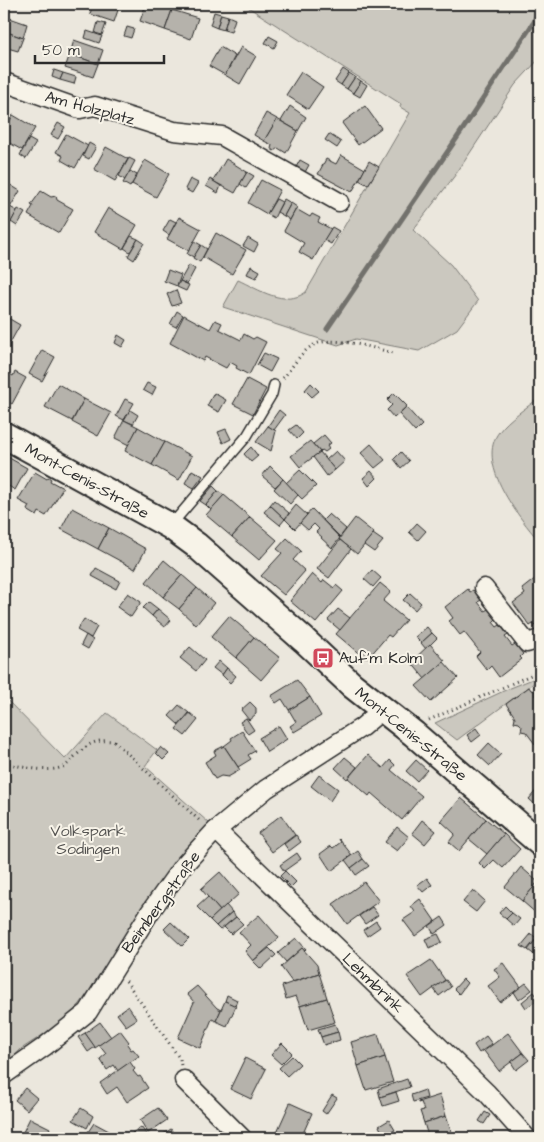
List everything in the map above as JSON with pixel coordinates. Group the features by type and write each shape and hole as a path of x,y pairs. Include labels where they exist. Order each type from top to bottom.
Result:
{"main road":[{"name":"Mont-Cenis-Straße","path":"4,435 170,526 196,545 304,640 352,686 414,734 540,843"}],"street":[{"name":"Am Holzplatz","path":"4,82 80,109 95,106 174,131 222,136 340,202"},
{"path":"484,588 527,643 540,639"},
{"name":"Beimbergstraße","path":"4,1075 44,1048 88,1012 150,912 182,867 216,830 266,789 362,728 382,710"},
{"name":"Lehmbrink","path":"216,830 487,1093 528,1138"},
{"path":"184,1080 242,1138"}],"lane":[{"path":"170,526 247,436 274,386"}],"path":[{"path":"274,386 311,346 318,343 337,342 363,345 393,353"},
{"path":"414,734 430,719 540,671"},
{"path":"4,762 41,770 64,766 90,743 100,740 114,741 198,819"},
{"path":"116,966 180,1059"}],"green space":[{"path":"243,4 540,4 540,58 515,85 456,174 413,230 451,265 478,301 457,329 419,351 356,339 338,345 223,307 238,280 281,298 298,296 306,292 410,113 400,107 401,104"},
{"path":"540,397 540,531 534,535 509,501 495,472 492,458 493,444 499,432 513,418"},
{"path":"540,676 540,680 457,740 435,723 508,689"},
{"name":"Volkspark Sodingen","path":"4,697 65,759 107,713 157,750 145,766 209,823 183,853 80,1004 63,1022 21,1049 4,1068"},
{"path":"4,1068 12,1077 4,1085"}],"building":[{"path":"93,4 120,4 114,22 90,14"},
{"path":"146,4 156,4 172,10 165,30 140,21"},
{"path":"172,10 198,18 191,39 165,30"},
{"path":"214,12 221,14 217,28 210,25"},
{"path":"221,14 228,16 224,30 217,28"},
{"path":"4,16 27,24 23,38 4,31"},
{"path":"228,16 235,19 231,32 224,30"},
{"path":"98,22 106,24 102,35 95,33"},
{"path":"127,27 134,29 131,38 124,36"},
{"path":"4,31 23,38 18,51 4,47"},
{"path":"87,31 102,36 99,43 85,38"},
{"path":"269,36 278,41 274,48 265,43"},
{"path":"74,40 103,50 98,64 70,54"},
{"path":"220,47 235,56 225,75 209,66"},
{"path":"241,47 256,56 240,84 225,75"},
{"path":"70,54 98,64 93,77 65,68"},
{"path":"343,69 349,73 341,85 335,81"},
{"path":"54,70 63,73 60,80 52,77"},
{"path":"301,72 323,87 308,109 286,95"},
{"path":"63,73 76,77 74,84 60,80"},
{"path":"349,73 355,77 347,89 341,85"},
{"path":"355,77 361,81 353,93 347,89"},
{"path":"361,81 367,85 360,97 353,93"},
{"path":"290,106 306,117 298,131 281,121"},
{"path":"365,106 381,128 358,145 342,123"},
{"path":"266,113 277,119 264,141 254,135"},
{"path":"13,115 35,128 22,150 4,140 4,132"},
{"path":"277,119 298,131 286,153 278,148 274,151 271,149 272,145 264,141"},
{"path":"58,123 65,127 58,139 51,135"},
{"path":"66,134 88,146 75,168 61,160 63,156 56,152"},
{"path":"329,134 341,142 337,148 325,140"},
{"path":"29,139 36,143 26,159 20,155"},
{"path":"89,143 96,147 89,159 83,156"},
{"path":"106,147 128,159 115,181 94,169"},
{"path":"341,155 365,169 352,192 318,174 326,159 336,164"},
{"path":"129,158 135,161 125,180 119,176"},
{"path":"226,159 247,172 235,193 213,181"},
{"path":"145,160 169,174 156,197 132,184"},
{"path":"300,160 309,165 304,174 295,169"},
{"path":"369,161 379,167 368,185 359,180"},
{"path":"130,171 137,175 130,187 123,183"},
{"path":"247,172 254,176 246,188 240,184"},
{"path":"190,179 198,183 192,193 185,189"},
{"path":"210,179 221,186 218,193 206,186"},
{"path":"261,180 280,190 267,214 248,203"},
{"path":"4,181 20,191 6,214 4,213"},
{"path":"41,191 51,197 56,196 57,200 73,209 59,233 28,215 33,206 31,205"},
{"path":"276,199 282,202 274,218 267,214"},
{"path":"284,199 291,203 284,216 277,212"},
{"path":"291,203 297,207 290,220 284,216"},
{"path":"10,207 17,211 10,224 4,221 4,219"},
{"path":"108,208 137,225 123,249 94,232"},
{"path":"18,209 25,213 17,226 11,222"},
{"path":"296,209 310,217 312,214 320,218 318,222 331,229 313,260 299,252 304,243 284,231"},
{"path":"179,217 201,229 189,251 167,239"},
{"path":"170,219 176,222 169,235 163,231"},
{"path":"332,227 339,231 331,244 324,240"},
{"path":"216,233 246,250 232,274 203,257"},
{"path":"131,236 138,239 130,252 124,248"},
{"path":"248,238 258,244 254,252 243,246"},
{"path":"138,239 144,243 134,260 128,256"},
{"path":"194,241 201,245 194,257 187,254"},
{"path":"201,245 207,249 200,262 193,258"},
{"path":"189,265 195,269 187,284 180,281"},
{"path":"251,266 260,271 256,278 247,274"},
{"path":"168,270 181,275 177,286 164,281"},
{"path":"180,281 189,285 186,291 177,287"},
{"path":"176,290 181,303 172,306 167,294"},
{"path":"177,311 183,315 176,327 170,324"},
{"path":"184,315 210,329 215,320 222,323 219,329 241,340 244,334 253,339 256,337 266,342 249,375 236,368 237,366 230,362 226,368 205,357 203,361 170,343"},
{"path":"8,318 20,325 10,343 4,339 4,325"},
{"path":"118,335 126,340 122,347 115,343"},
{"path":"42,350 55,357 42,381 29,374"},
{"path":"264,353 277,359 270,372 257,365"},
{"path":"5,371 13,376 15,372 26,378 12,404 4,399"},
{"path":"247,379 266,389 253,414 233,404"},
{"path":"147,383 156,387 152,395 143,390"},
{"path":"311,383 319,391 312,397 305,390"},
{"path":"58,384 84,399 72,421 45,407"},
{"path":"214,393 226,400 219,412 207,406"},
{"path":"394,393 407,406 394,418 387,410 392,405 387,400"},
{"path":"84,399 111,413 98,436 72,422"},
{"path":"125,399 134,403 124,420 116,416"},
{"path":"406,407 422,425 415,432 399,414"},
{"path":"130,410 138,415 133,424 124,420"},
{"path":"279,410 285,415 274,430 268,426"},
{"path":"124,420 138,427 129,445 115,438"},
{"path":"296,425 303,433 297,439 289,430"},
{"path":"268,426 276,431 271,451 256,442"},
{"path":"138,427 165,442 152,465 125,451"},
{"path":"226,429 231,439 223,443 218,432"},
{"path":"324,435 331,443 327,446 329,449 325,452 322,450 320,452 313,444"},
{"path":"310,441 320,452 300,467 291,456"},
{"path":"165,442 192,456 179,480 152,465"},
{"path":"371,444 385,460 375,468 361,453"},
{"path":"251,447 258,456 251,462 244,454"},
{"path":"336,451 345,461 335,470 326,460"},
{"path":"320,452 335,470 327,476 313,457"},
{"path":"401,452 409,461 401,468 394,459"},
{"path":"4,455 27,468 15,490 5,484 4,487"},
{"path":"270,466 283,479 275,487 262,476"},
{"path":"192,470 203,476 194,488 185,483"},
{"path":"300,470 316,486 302,499 286,483"},
{"path":"371,471 377,478 369,486 363,478"},
{"path":"35,472 47,479 48,477 51,479 50,481 63,488 46,516 39,512 37,516 27,510 29,506 18,500"},
{"path":"283,479 298,495 290,504 274,489"},
{"path":"213,486 218,491 206,505 200,501"},
{"path":"218,491 224,495 211,510 206,505"},
{"path":"224,495 250,517 232,537 206,515"},
{"path":"274,500 289,513 285,519 270,505"},
{"path":"270,505 285,519 280,525 264,512"},
{"path":"296,505 307,515 295,529 285,519"},
{"path":"72,508 109,528 98,549 61,529"},
{"path":"312,509 340,538 332,548 316,532 319,529 314,524 308,530 300,523"},
{"path":"329,514 346,529 340,537 323,520"},
{"path":"250,517 277,540 259,560 232,537"},
{"path":"355,518 374,533 357,554 339,539"},
{"path":"417,523 426,531 418,540 409,532"},
{"path":"109,528 146,549 135,569 98,549"},
{"path":"373,534 383,541 374,552 364,545"},
{"path":"287,538 301,551 293,560 305,571 284,595 261,576 282,553 277,549"},
{"path":"340,540 351,549 329,578 317,569"},
{"path":"164,560 182,575 163,597 146,582"},
{"path":"96,568 120,581 116,589 92,576"},
{"path":"372,570 381,578 373,587 364,579"},
{"path":"312,574 322,583 324,580 334,588 336,585 343,591 316,623 290,601"},
{"path":"182,575 197,588 179,609 163,597"},
{"path":"536,578 540,582 540,623 536,627 533,624 530,626 513,603 525,594 522,589"},
{"path":"380,583 391,592 383,601 406,620 391,637 388,635 369,657 363,657 336,634"},
{"path":"197,588 214,603 196,625 179,609"},
{"path":"468,589 470,592 473,590 481,600 478,602 485,611 488,609 496,619 493,622 497,627 500,625 508,635 505,637 512,646 515,644 523,654 520,657 522,659 499,677 491,666 487,670 476,656 480,652 464,632 460,635 449,621 453,618 445,607"},
{"path":"128,593 141,602 131,617 117,607"},
{"path":"410,593 421,603 415,610 403,600"},
{"path":"149,602 158,609 152,616 143,608"},
{"path":"158,609 171,620 165,627 152,616"},
{"path":"338,609 350,618 340,630 328,620"},
{"path":"229,616 254,637 236,658 211,637"},
{"path":"84,619 97,627 91,638 77,630"},
{"path":"427,627 432,633 421,643 415,637"},
{"path":"432,633 437,638 426,649 421,643"},
{"path":"86,635 93,640 88,649 81,645"},
{"path":"254,637 280,658 261,680 236,658"},
{"path":"430,644 445,661 425,679 411,662"},
{"path":"190,647 205,660 196,671 180,658"},
{"path":"219,661 227,668 222,675 213,668"},
{"path":"444,662 458,678 431,702 416,686"},
{"path":"227,668 236,676 230,683 222,675"},
{"path":"297,680 310,697 289,710 282,699 276,703 271,696"},
{"path":"529,687 535,691 535,696 539,696 540,703 540,740 535,744 526,732 521,731 522,726 514,722 515,717 506,704"},
{"path":"310,697 321,716 294,732 290,726 296,722 289,710"},
{"path":"250,702 256,708 256,714 249,720 241,710"},
{"path":"179,705 189,713 179,725 169,716"},
{"path":"190,713 198,720 185,736 176,729"},
{"path":"246,718 254,730 248,734 240,722"},
{"path":"279,726 287,739 267,752 259,738"},
{"path":"476,728 481,735 472,742 467,735"},
{"path":"242,731 255,751 248,755 251,759 238,767 224,746 232,740 231,738"},
{"path":"489,743 501,754 490,766 478,755"},
{"path":"224,746 240,770 228,777 221,776 215,779 205,762 216,755 214,751"},
{"path":"161,747 169,754 163,760 156,753"},
{"path":"368,755 383,768 390,760 395,765 391,770 422,796 402,820 371,793 369,796 348,778"},
{"path":"345,757 357,767 347,779 335,768"},
{"path":"416,760 427,770 417,781 406,771"},
{"path":"319,775 338,789 330,801 311,786"},
{"path":"540,787 540,809 529,799"},
{"path":"461,798 486,819 459,851 449,842 455,834 441,821"},
{"path":"281,815 295,835 272,852 258,833"},
{"path":"486,819 504,834 487,854 469,839"},
{"path":"422,820 436,831 425,844 412,833"},
{"path":"397,827 409,837 397,851 385,842"},
{"path":"504,834 520,849 503,868 494,860 485,869 479,863"},
{"path":"296,835 301,842 289,851 284,844"},
{"path":"339,839 352,855 331,871 320,854 341,842"},
{"path":"358,851 363,859 351,868 345,860"},
{"path":"297,853 301,859 284,871 280,865"},
{"path":"363,859 369,866 356,875 351,868"},
{"path":"521,867 538,882 522,901 505,887"},
{"path":"285,871 296,882 291,887 280,876"},
{"path":"220,872 239,894 220,911 201,889"},
{"path":"427,878 432,885 423,892 417,885"},
{"path":"364,882 379,901 347,924 333,904"},
{"path":"538,882 540,884 540,913 538,915 522,901"},
{"path":"473,890 485,901 476,912 463,902"},
{"path":"208,897 220,911 210,920 197,907"},
{"path":"420,899 435,921 415,936 403,920 415,912 411,906"},
{"path":"226,905 232,912 216,926 210,920"},
{"path":"505,906 512,913 506,919 499,913"},
{"path":"372,907 378,915 365,924 359,916"},
{"path":"232,912 236,917 220,930 216,926"},
{"path":"512,913 520,919 514,926 506,919"},
{"path":"259,915 279,938 253,961 245,951 251,945 239,932"},
{"path":"236,917 243,924 231,934 224,927"},
{"path":"442,917 447,925 434,934 429,926"},
{"path":"376,921 380,927 367,936 363,930"},
{"path":"171,922 189,939 182,946 164,929"},
{"path":"438,934 442,942 429,948 425,939"},
{"path":"531,934 537,938 527,950 521,946"},
{"path":"296,938 306,949 304,951 302,948 286,962 278,953"},
{"path":"537,938 540,940 540,959 528,950"},
{"path":"269,948 276,955 261,969 253,961"},
{"path":"302,948 317,965 319,973 292,982 281,967"},
{"path":"431,960 445,980 422,997 407,976"},
{"path":"503,963 521,987 500,1002 488,986 500,977 494,969"},
{"path":"319,973 327,998 300,1006 296,996 286,999 282,986"},
{"path":"463,979 467,983 459,994 454,989"},
{"path":"446,980 451,987 439,996 433,988"},
{"path":"526,983 532,990 519,1000 514,992"},
{"path":"197,986 221,1010 216,1021 212,1019 200,1048 178,1038 194,1002 187,994"},
{"path":"534,992 539,999 526,1008 522,1002"},
{"path":"227,995 237,1000 235,1006 225,1001"},
{"path":"327,998 335,1022 308,1030 300,1006"},
{"path":"225,1001 236,1006 227,1026 216,1021"},
{"path":"128,1006 137,1019 126,1026 117,1014"},
{"path":"100,1022 111,1037 95,1048 85,1033"},
{"path":"335,1024 338,1032 321,1037 318,1029"},
{"path":"120,1030 129,1042 127,1044 131,1050 133,1049 139,1056 118,1071 114,1065 107,1070 100,1059 106,1054 99,1045"},
{"path":"338,1032 340,1040 324,1045 321,1037"},
{"path":"85,1033 95,1047 88,1052 78,1037"},
{"path":"508,1033 523,1053 499,1071 484,1051"},
{"path":"378,1034 385,1057 358,1066 351,1042"},
{"path":"486,1036 492,1044 479,1053 474,1045"},
{"path":"282,1043 292,1053 281,1064 271,1055"},
{"path":"523,1053 529,1060 516,1070 511,1062"},
{"path":"292,1056 300,1064 287,1076 279,1068"},
{"path":"385,1057 393,1082 366,1090 358,1066"},
{"path":"245,1058 266,1069 251,1099 230,1089"},
{"path":"130,1062 135,1069 133,1071 138,1077 140,1076 148,1088 127,1102 117,1087 107,1094 100,1083"},
{"path":"407,1079 410,1087 380,1097 378,1089"},
{"path":"25,1088 37,1098 27,1110 15,1100"},
{"path":"425,1090 427,1098 413,1102 411,1095"},
{"path":"396,1092 399,1101 383,1106 380,1097"},
{"path":"332,1095 337,1098 326,1114 322,1111"},
{"path":"440,1095 446,1116 424,1123 420,1111 424,1110 421,1102 418,1102"},
{"path":"290,1103 312,1113 301,1138 284,1138 276,1134"},
{"path":"81,1108 93,1116 87,1128 73,1120"},
{"path":"158,1108 167,1120 148,1133 140,1120"},
{"path":"485,1112 490,1115 484,1124 479,1121"},
{"path":"446,1116 453,1137 433,1138 432,1135 428,1136 424,1123"},
{"path":"30,1118 50,1128 45,1138 20,1138"},
{"path":"389,1120 395,1130 384,1136 379,1126"},
{"path":"94,1123 122,1138 84,1138"},
{"path":"141,1127 147,1135 142,1138 135,1138 132,1133"},
{"path":"171,1129 175,1136 172,1138 157,1138"}],"waterway":[{"path":"327,329 534,22 540,6"}],"place":[{"name":"Auf'm Kolm","path":"323,658"}]}
